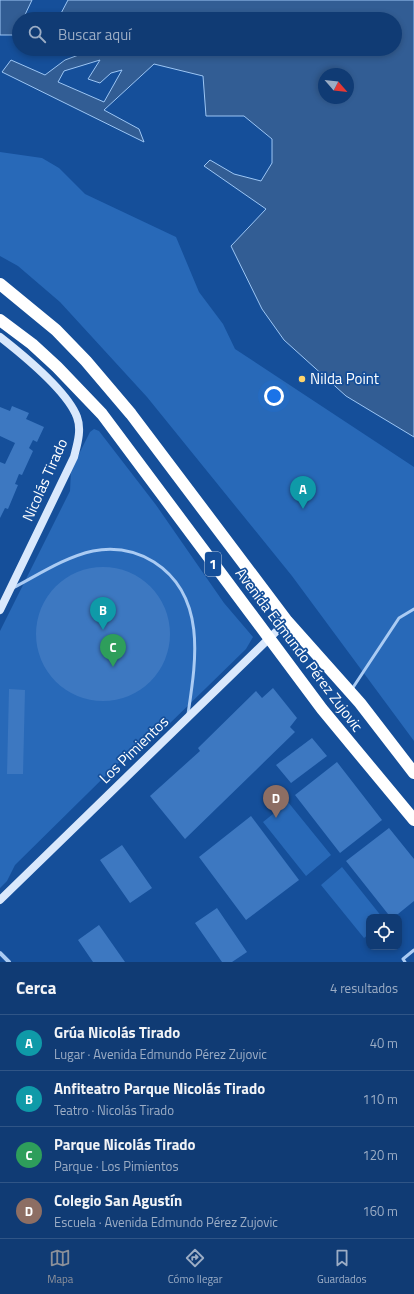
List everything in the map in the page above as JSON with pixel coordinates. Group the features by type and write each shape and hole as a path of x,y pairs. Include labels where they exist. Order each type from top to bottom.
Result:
{"highway":[{"name":"Avenida Edmundo Pérez Zujovic","path":"0,284 56,330 86,361 131,414 287,621 350,692 414,773"},
{"name":"Avenida Edmundo Pérez Zujovic","path":"0,320 32,344 57,367 102,414 322,709 414,820"}],"main road":[{"name":"Nicolás Tirado","path":"0,337 53,384 64,397 78,418 80,436 74,457 0,610"},
{"name":"Los Pimientos","path":"0,900 287,621"}],"street":[{"path":"0,953 9,962"}],"lane":[{"path":"10,589 68,560 93,551 120,549 144,556 162,568 178,584 189,602 196,656 187,718"},
{"path":"350,692 399,618 414,610"},
{"path":"405,962 403,959 414,950"}],"shaded area":[{"path":"0,0 32,0 26,12 12,12 12,35 0,35"},
{"path":"68,0 414,0 414,437 346,396 284,340 262,309 231,246 266,209 204,166 210,160 234,174 261,181 272,163 272,139 244,116 206,116 203,76 154,64 104,110 139,129 144,142 2,72 11,60 45,75 65,60 76,56 402,56 402,12 62,12","holes":["100,60 88,79 100,83 111,73 122,70 104,102 58,82 64,71"]},
{"path":"0,152 42,158 59,168 85,194 176,237 199,292 223,324 235,349 414,467 414,741 292,576 147,397 60,302 18,266 0,256"},
{"path":"94,429 99,431 156,505 224,603 253,637 246,649 165,728 157,725 15,865 7,881 0,888 0,631 70,491 71,470 90,432"},
{"path":"288,802 331,855 306,876 263,822"},
{"path":"342,867 380,914 366,914 366,936 364,938 321,885"}],"building":[{"path":"12,406 29,413 26,419 44,427 37,442 33,440 29,448 33,451 22,475 19,474 15,484 18,485 8,509 5,508 0,518 0,462 5,464 15,443 0,436 0,407 10,411"},
{"path":"103,567 129,572 145,582 155,592 165,608 170,634 165,660 155,676 145,686 129,696 103,701 77,696 61,686 51,676 41,660 36,634 41,608 51,592 61,582 77,572"},
{"path":"273,688 297,718 290,727 295,732 185,839 150,796 200,751 198,748 256,691 262,698"},
{"path":"9,689 25,690 23,774 7,774"},
{"path":"312,738 327,756 291,783 276,765"},
{"path":"337,762 382,820 340,853 295,795"},
{"path":"251,816 299,880 246,920 199,857"},
{"path":"389,828 414,859 414,901 398,914 388,914 346,861"},
{"path":"122,845 152,888 130,903 100,860"},
{"path":"217,908 247,952 232,962 222,962 195,923"},
{"path":"99,925 125,962 93,962 78,940"}],"place":[{"name":"Nilda Point","path":"302,379"},
{"name":"Grúa Nicolás Tirado","path":"303,509"},
{"name":"Anfiteatro Parque Nicolás Tirado","path":"103,630"},
{"name":"Parque Nicolás Tirado","path":"113,667"},
{"name":"Colegio San Agustín","path":"276,818"}]}
